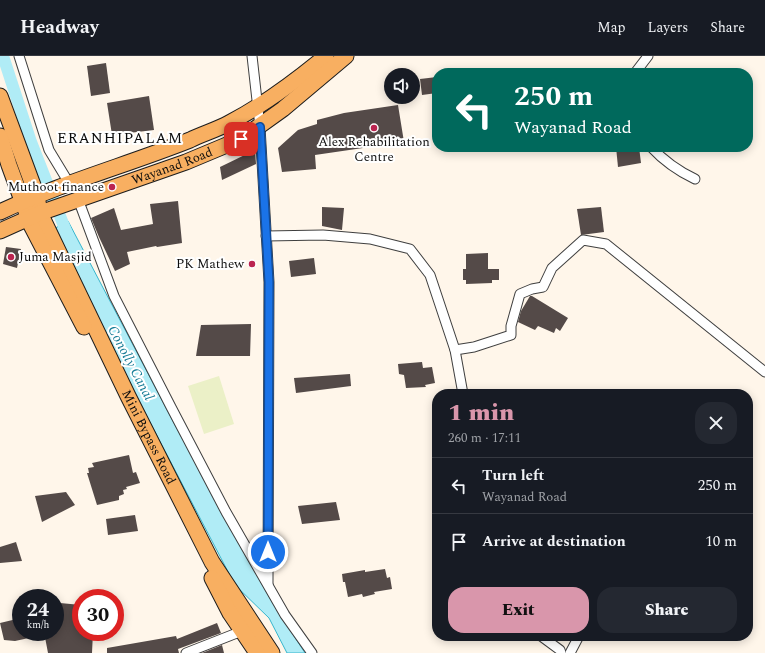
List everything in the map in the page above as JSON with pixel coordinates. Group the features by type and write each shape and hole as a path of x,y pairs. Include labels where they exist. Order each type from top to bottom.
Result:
{"main road":[{"name":"Wayanad Road","path":"0,212 69,183 161,151 228,124 257,107 326,56"},
{"name":"Wayanad Road","path":"0,231 78,199 186,162 241,139 260,127 283,109 346,56"},
{"path":"0,96 37,196 34,216"},
{"path":"0,136 22,202 34,216"},
{"name":"Mini Bypass Road","path":"34,216 230,613 257,653"},
{"name":"Mini Bypass Road","path":"34,216 128,396 212,562 272,653"}],"street":[{"path":"19,56 49,150 69,183"},
{"path":"252,56 260,127 269,282 268,584"},
{"path":"639,68 648,56"},
{"path":"657,152 679,171 695,179"},
{"path":"78,199 114,296 226,512 285,615 312,653"},
{"path":"266,236 323,235 370,239 410,249 430,275 455,350 462,389"},
{"path":"455,350 474,347 511,335 511,326 520,294 532,289 543,287 552,268 582,240 606,244 765,372"},
{"path":"186,653 242,631"},
{"path":"548,641 560,650 561,653"},
{"path":"570,653 576,641"}],"green space":[{"path":"219,376 234,424 204,434 188,386"}],"water":[{"path":"68,221 175,425 272,602 305,653 287,653 269,618 235,585 50,231"}],"building":[{"path":"106,63 110,93 91,96 87,66"},
{"path":"432,78 432,94 422,95 420,79"},
{"path":"149,96 154,130 112,135 107,103"},
{"path":"398,105 404,142 315,155 316,169 282,172 278,148 298,130 317,124 317,120 344,113"},
{"path":"255,150 256,164 222,180 220,167"},
{"path":"616,152 640,152 641,163 618,167"},
{"path":"178,201 182,243 156,246 127,252 130,264 115,271 91,218 114,208 121,230 153,224 150,204"},
{"path":"322,207 344,208 342,230 322,226"},
{"path":"601,207 604,232 581,235 577,209"},
{"path":"6,247 21,249 17,268 3,264"},
{"path":"488,253 488,269 499,269 499,280 492,280 492,283 466,284 466,280 463,280 463,269 466,269 466,254"},
{"path":"314,258 316,274 291,277 289,261"},
{"path":"530,296 568,318 560,331 556,328 554,333 538,326 535,330 518,322 521,311"},
{"path":"251,324 250,356 196,356 201,325"},
{"path":"422,362 423,368 432,367 435,383 425,385 426,387 406,388 404,375 399,374 398,364"},
{"path":"350,374 351,386 296,393 294,378"},
{"path":"129,455 133,473 136,472 140,483 126,487 127,489 123,490 124,494 119,496 119,500 97,505 87,473 89,473 88,468 94,467 92,463"},
{"path":"66,492 75,505 42,522 35,496"},
{"path":"336,502 340,520 302,524 298,506"},
{"path":"135,515 138,531 108,535 106,519"},
{"path":"16,542 22,561 0,563 0,547"},
{"path":"385,569 387,578 390,577 392,589 374,592 375,594 363,597 362,594 348,597 342,574 365,570 365,572"},
{"path":"64,603 72,604 72,641 93,641 92,653 48,653 46,641 64,641"},
{"path":"12,620 12,641 4,640 0,623"},
{"path":"217,623 221,633 178,649 179,653 107,653 107,648 176,636 177,639"},
{"path":"222,645 224,653 202,653"}],"waterway":[{"name":"Conolly Canal","path":"3,56 31,142 69,239"}],"place":[{"name":"Alex Rehabilitation Centre","path":"374,128"},
{"name":"Muthoot finance","path":"112,187"},
{"name":"Juma Masjid","path":"11,257"},
{"name":"PK Mathew","path":"252,264"}],"district":[{"name":"ERANHIPALAM","path":"120,138"}],"route":[{"path":"241,139 260,127 269,282 268,552"}]}
